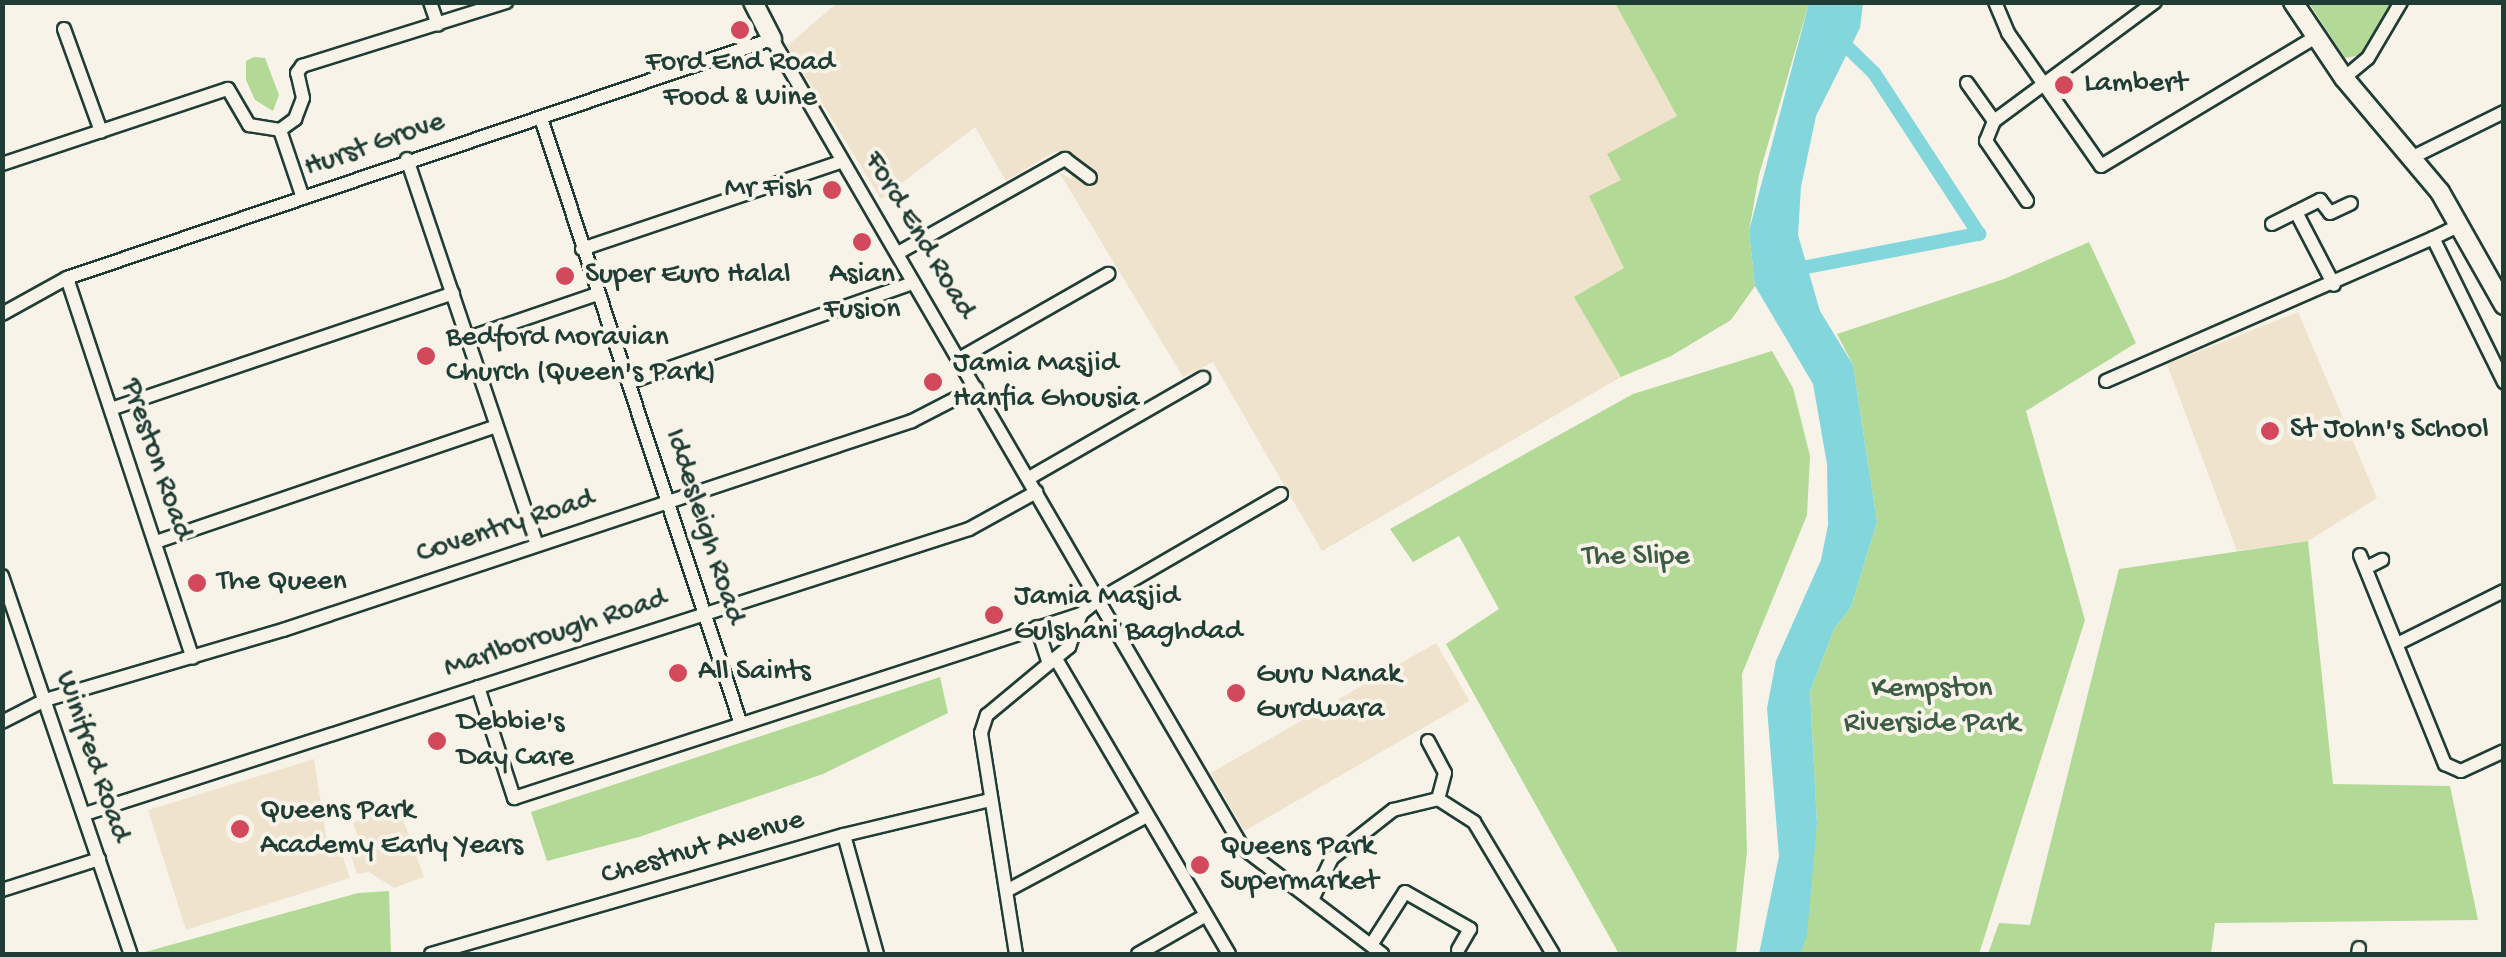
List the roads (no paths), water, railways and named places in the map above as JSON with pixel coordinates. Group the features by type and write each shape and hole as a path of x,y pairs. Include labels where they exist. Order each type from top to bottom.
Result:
{"main road":[{"name":"Ford End Road","path":"753,2 772,39"},
{"path":"2293,2 2344,78 2413,158 2496,270 2504,305"}],"street":[{"path":"430,2 438,25"},
{"path":"2,164 228,89 250,125 280,130 295,119 303,98 297,74 302,66 506,2"},
{"path":"1995,2 2045,86 2101,166 2314,38"},
{"path":"2026,201 1986,141 1994,120 2155,2"},
{"path":"2344,78 2368,58 2401,2"},
{"path":"64,29 101,132"},
{"name":"Hurst Grove","path":"2,314 67,278 772,39"},
{"name":"Ford End Road","path":"772,39 1244,848 1373,942 1382,954"},
{"path":"1968,83 1994,120"},
{"path":"2413,158 2504,112"},
{"name":"Iddesleigh Road","path":"540,118 741,724"},
{"path":"280,130 304,198"},
{"path":"898,253 1065,158 1090,178"},
{"path":"407,160 536,542"},
{"path":"582,249 841,162"},
{"path":"2272,224 2320,200 2330,213 2351,203"},
{"path":"2296,212 2334,285"},
{"path":"2106,381 2334,285 2460,224"},
{"path":"2434,238 2504,382"},
{"path":"960,359 1108,274"},
{"name":"Preston Road","path":"67,278 194,658"},
{"path":"630,382 913,282"},
{"path":"111,409 453,293"},
{"path":"468,338 597,294"},
{"path":"1028,478 1203,378"},
{"name":"Coventry Road","path":"2,722 45,700 194,658 912,421 976,388"},
{"path":"156,542 496,426"},
{"name":"Marlborough Road","path":"86,814 969,529 1036,492"},
{"path":"478,687 514,798 1080,614 1281,494"},
{"path":"2382,560 2364,561 2445,764 2462,771 2503,753"},
{"name":"Winifred Road","path":"2,576 131,954"},
{"path":"2397,644 2504,590"},
{"path":"1016,954 1010,890 990,800 983,721 1069,647 1080,614"},
{"path":"1037,628 1143,818 1229,954"},
{"path":"1428,741 1445,774 1438,800"},
{"name":"Chestnut Avenue","path":"431,954 464,950 844,835 990,800"},
{"path":"1313,898 1332,858 1393,810 1438,800 1474,822 1553,954"},
{"path":"1010,890 1143,818"},
{"path":"844,835 877,954"},
{"path":"2,890 99,858"},
{"path":"1373,942 1406,892 1470,928 1458,950"},
{"path":"1138,954 1206,915"}],"water":[{"path":"1809,3 1863,3 1860,28 1816,116 1801,187 1798,235 1820,311 1853,365 1877,522 1851,607 1834,629 1810,692 1817,823 1807,935 1800,954 1759,954 1779,856 1767,708 1776,661 1821,560 1828,525 1827,464 1813,384 1755,286 1749,231"}],"waterway":[{"path":"1786,271 1979,234 1874,73 1839,39"}],"place":[{"name":"Ford End Road Food & Wine","path":"740,30"},
{"name":"Lambert","path":"2064,85"},
{"name":"Mr Fish","path":"832,190"},
{"name":"Asian Fusion","path":"862,242"},
{"name":"Super Euro Halal","path":"565,276"},
{"name":"Bedford Moravian Church (Queen's Park)","path":"426,356"},
{"name":"Jamia Masjid Hanfia Ghousia","path":"933,382"},
{"name":"St John's School","path":"2270,431"},
{"name":"The Queen","path":"197,583"},
{"name":"Jamia Masjid Gulshani Baghdad","path":"994,615"},
{"name":"All Saints","path":"678,673"},
{"name":"Guru Nanak Gurdwara","path":"1236,693"},
{"name":"Debbie's Day Care","path":"437,741"},
{"name":"Queens Park Academy Early Years","path":"240,829"},
{"name":"Queens Park Supermarket","path":"1200,865"}],"park label":[{"name":"The Slipe","path":"1636,558"},
{"name":"Kempston Riverside Park","path":"1932,707"}]}
